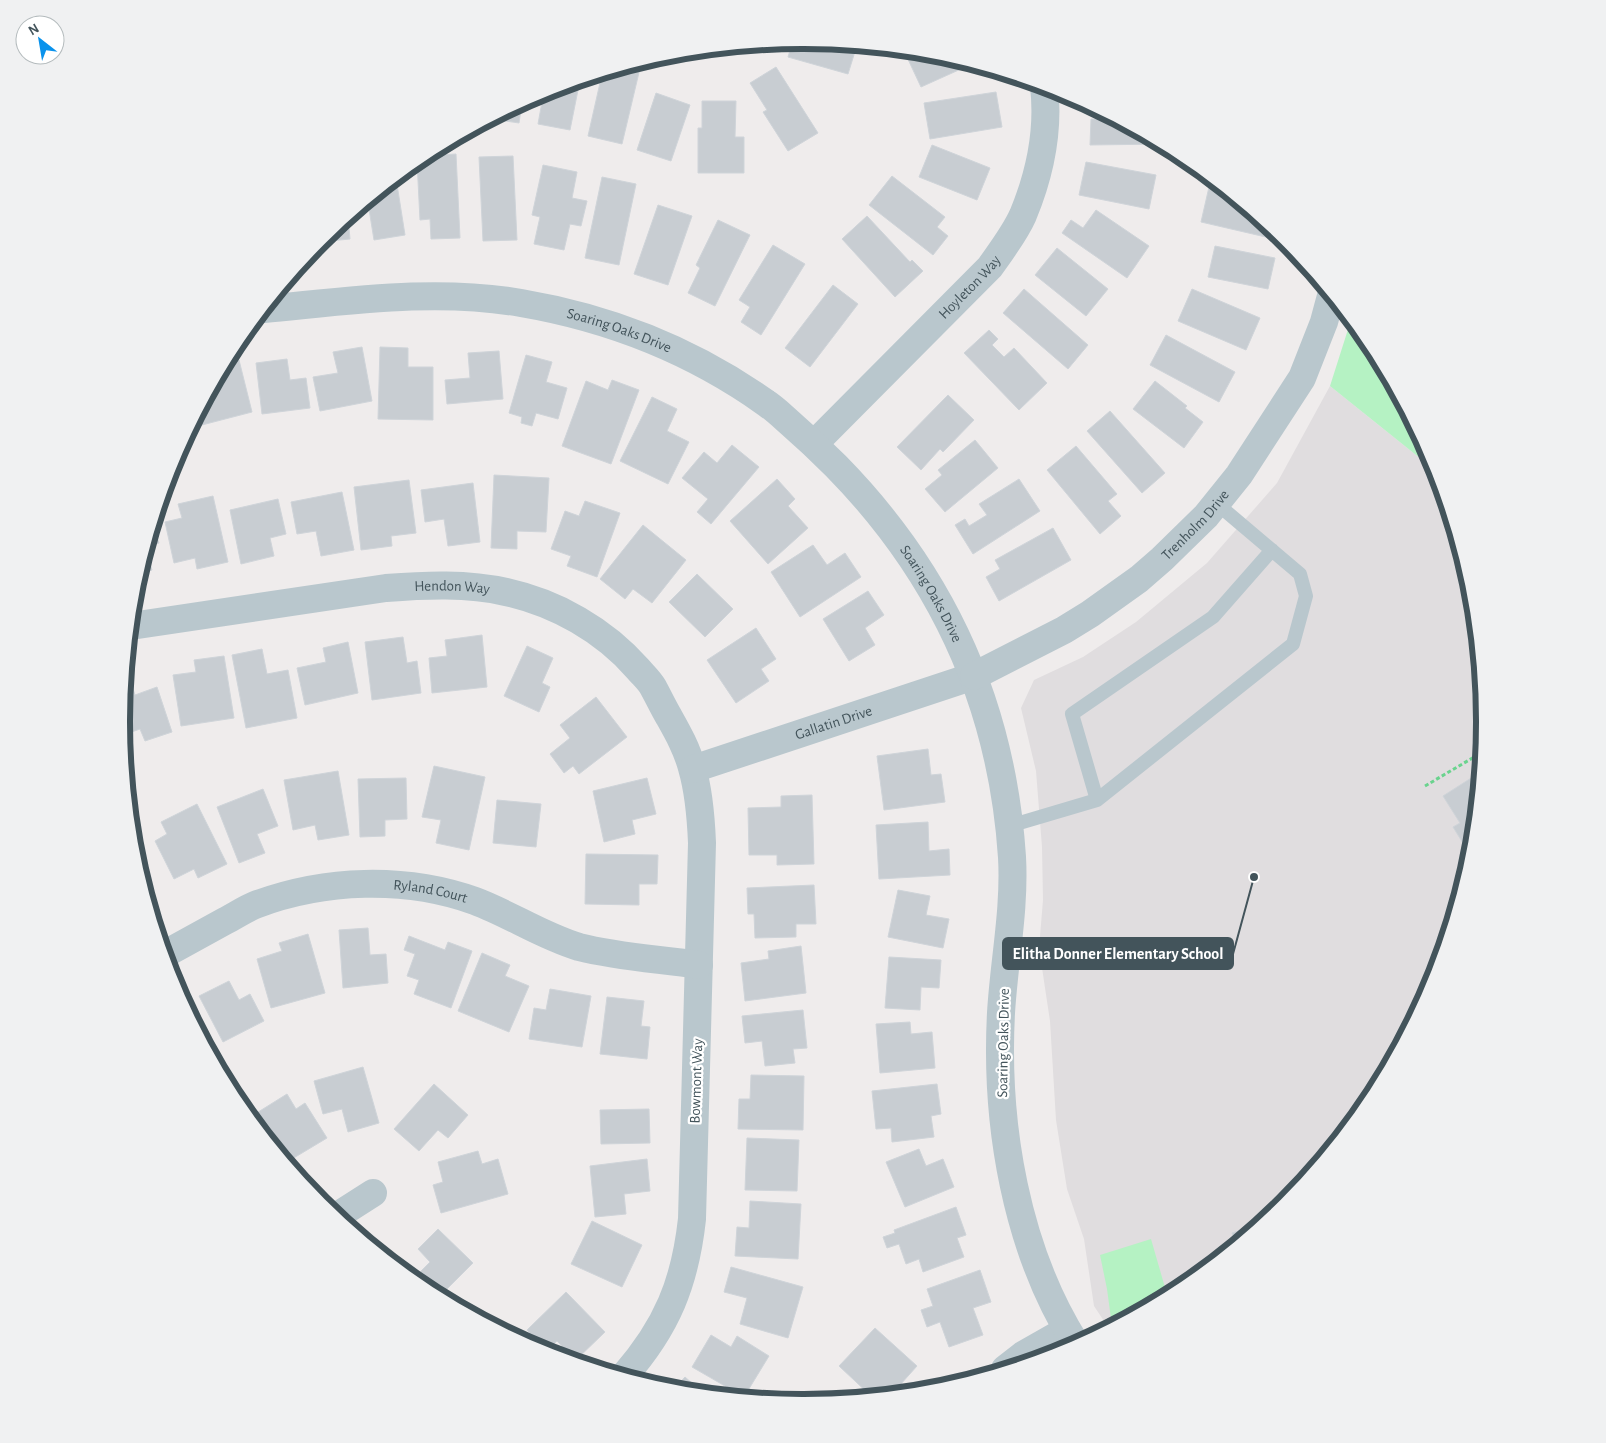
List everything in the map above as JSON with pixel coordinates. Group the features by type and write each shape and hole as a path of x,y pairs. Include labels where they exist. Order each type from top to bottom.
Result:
{"street":[{"name":"Hoyleton Way","path":"814,444 990,267 1008,242 1022,216 1041,158 1045,127 1044,94"},
{"name":"Soaring Oaks Drive","path":"271,309 398,297 458,296 519,302 608,323 664,344 718,372 769,404 814,444 852,483 897,536 926,579 955,632 974,676 993,736 1006,796 1012,860 1011,921 1001,1011 1000,1072 1004,1132 1015,1192 1034,1256 1058,1312 1072,1337"},
{"name":"Trenholm Drive","path":"974,676 1064,630 1090,614 1132,584 1162,559 1206,516 1240,475 1302,378 1330,303"},
{"name":"Hendon Way","path":"137,625 417,585 506,591 562,611 588,625 633,663 652,686 684,744 693,768"},
{"name":"Gallatin Drive","path":"693,768 974,676"},
{"name":"Bowmont Way","path":"629,1371 642,1356 658,1332 672,1305 682,1277 689,1248 692,1219 702,843 701,813 693,768"},
{"name":"Ryland Court","path":"171,951 253,906 281,896 335,886 363,884 418,888 455,895 498,910 550,936 596,951 699,964"},
{"path":"343,1212 373,1193"},
{"path":"1017,1360 1023,1355 1072,1337"}],"lane":[{"path":"1009,826 1097,800 1293,644 1306,596 1300,574 1216,503"},
{"path":"1097,800 1072,714 1213,618 1272,550"}],"path":[{"path":"1425,786 1474,757"}],"shaded area":[{"path":"1330,386 1424,461 1453,547 1463,590 1470,634 1476,722 1470,809 1463,853 1453,896 1425,979 1386,1058 1337,1131 1279,1197 1247,1227 1177,1281 1105,1323 1094,1306 1084,1239 1067,1189 1056,1120 1050,1021 1039,948 1043,900 1042,847 1036,771 1021,708 1034,680 1083,657 1136,622 1207,563 1277,483"}],"green space":[{"path":"1348,328 1386,385 1424,461 1330,386"},
{"path":"1151,1239 1165,1288 1111,1319 1100,1255"}],"building":[{"path":"790,49 855,51 848,74 788,57"},
{"path":"907,58 962,69 921,87"},
{"path":"776,67 818,133 788,151 763,112 767,110 750,83"},
{"path":"640,70 622,144 588,136 601,80"},
{"path":"579,87 570,130 538,124 542,102"},
{"path":"996,92 1002,127 930,139 924,103"},
{"path":"656,93 690,105 671,161 637,150"},
{"path":"702,101 736,101 735,137 744,137 744,173 698,173 698,128 702,128"},
{"path":"521,111 519,123 501,120"},
{"path":"1091,119 1103,119 1148,144 1090,145"},
{"path":"932,145 990,168 977,200 919,177"},
{"path":"456,154 460,238 431,239 430,219 420,220 417,170 441,155"},
{"path":"513,156 517,240 483,241 479,157"},
{"path":"1086,162 1156,175 1149,209 1079,195"},
{"path":"543,165 577,172 572,198 587,201 581,226 570,224 564,250 534,244 540,217 532,215"},
{"path":"892,176 945,217 937,227 948,236 933,255 869,205"},
{"path":"602,177 636,184 619,265 585,258"},
{"path":"397,185 405,235 374,240 369,209 367,209"},
{"path":"1209,187 1213,188 1247,216 1271,238 1201,222"},
{"path":"658,205 692,216 668,285 634,274"},
{"path":"1096,210 1149,246 1127,278 1062,233 1071,220 1083,228"},
{"path":"867,216 910,262 912,260 923,271 895,297 842,239"},
{"path":"718,220 750,235 715,306 688,293 700,268 696,265"},
{"path":"349,226 350,239 333,241"},
{"path":"773,245 805,264 761,335 741,322 750,307 739,300"},
{"path":"1215,246 1275,258 1268,289 1208,277"},
{"path":"1057,248 1108,289 1086,316 1035,275"},
{"path":"833,285 858,304 810,367 785,348"},
{"path":"1024,289 1088,345 1068,369 1003,313"},
{"path":"1192,289 1260,318 1246,350 1178,321"},
{"path":"989,330 998,339 992,345 1004,357 1014,348 1047,383 1019,410 964,353"},
{"path":"1166,335 1235,372 1219,402 1150,365"},
{"path":"362,347 372,401 320,411 313,377 338,373 333,352"},
{"path":"380,347 408,348 408,367 433,367 433,420 378,419"},
{"path":"499,351 503,399 447,404 445,380 470,378 468,353"},
{"path":"526,355 552,362 546,382 567,388 558,419 536,413 532,426 521,423 522,417 509,413"},
{"path":"287,359 290,380 306,378 310,408 262,414 256,363"},
{"path":"239,360 252,412 199,426 220,385 236,361"},
{"path":"612,380 639,390 611,464 562,446 586,381 608,390"},
{"path":"1155,381 1187,406 1185,408 1203,422 1184,448 1133,409"},
{"path":"948,395 974,420 943,452 940,449 921,470 897,447"},
{"path":"652,397 677,409 667,431 689,442 668,484 620,461"},
{"path":"1110,411 1165,473 1142,493 1087,431"},
{"path":"975,440 998,468 945,512 925,489 942,475 938,470"},
{"path":"732,445 759,467 711,524 697,512 708,499 682,478 704,452 717,463"},
{"path":"1076,446 1117,494 1108,501 1121,516 1100,534 1047,470"},
{"path":"494,475 549,478 546,532 517,531 517,549 491,548"},
{"path":"777,479 795,499 788,506 808,528 768,564 730,521"},
{"path":"1019,479 1040,511 973,554 955,525 965,519 969,526 987,515 979,504"},
{"path":"409,480 416,533 391,536 392,546 361,550 354,487"},
{"path":"473,483 480,542 448,546 444,519 425,522 421,490"},
{"path":"342,492 354,550 321,556 316,531 297,534 291,502"},
{"path":"213,496 228,562 197,569 195,558 174,563 165,522 182,518 178,504"},
{"path":"278,499 286,534 270,538 274,556 241,564 230,510"},
{"path":"585,501 620,513 597,577 567,566 571,556 551,549 565,511 579,516"},
{"path":"643,525 686,560 652,603 633,589 625,599 600,579"},
{"path":"1053,528 1071,560 999,601 986,577 1000,569 995,560"},
{"path":"156,536 159,543 154,545"},
{"path":"813,545 827,565 845,553 861,577 800,617 771,572"},
{"path":"149,562 152,570 147,571"},
{"path":"697,574 733,609 705,637 669,602"},
{"path":"868,591 884,615 865,628 875,645 849,661 823,619"},
{"path":"756,628 776,659 761,669 769,681 736,703 707,660"},
{"path":"482,635 487,687 432,693 429,658 447,656 445,640"},
{"path":"403,637 407,663 417,661 421,693 372,700 365,642"},
{"path":"348,642 358,693 305,705 297,668 326,662 323,648"},
{"path":"527,646 553,658 542,683 550,687 539,712 504,696"},
{"path":"262,649 267,674 288,670 297,718 246,728 232,655"},
{"path":"224,656 234,718 181,726 173,675 196,672 194,660"},
{"path":"132,685 135,695 157,687 172,732 145,741 140,729 130,732"},
{"path":"596,697 627,737 579,774 573,766 564,773 550,754 570,738 560,725"},
{"path":"928,749 931,775 941,774 945,802 884,810 877,756"},
{"path":"434,766 485,777 469,850 436,843 441,820 422,817"},
{"path":"338,771 349,835 318,840 315,825 293,830 284,780"},
{"path":"1473,777 1464,845 1453,827 1460,823 1443,796"},
{"path":"406,778 407,819 385,820 385,836 360,837 358,779"},
{"path":"647,778 656,814 632,820 635,834 604,842 593,791"},
{"path":"263,789 278,826 257,834 265,853 239,863 217,807"},
{"path":"812,795 814,864 777,865 777,855 749,855 748,808 781,807 781,796"},
{"path":"497,800 541,804 536,847 493,843"},
{"path":"197,804 227,864 198,878 194,869 174,879 155,841 167,834 161,822"},
{"path":"928,822 929,851 949,849 950,875 879,879 876,825"},
{"path":"586,854 658,855 657,884 639,884 639,905 585,904"},
{"path":"814,885 816,924 796,924 796,937 755,938 754,914 748,914 747,888"},
{"path":"898,890 930,896 926,915 949,919 943,948 888,937"},
{"path":"368,928 370,955 386,954 388,983 343,988 339,930"},
{"path":"308,934 325,993 271,1008 257,959 282,951 279,943"},
{"path":"409,936 445,950 448,942 472,951 451,1008 414,994 419,980 407,976 415,954 404,950"},
{"path":"801,946 806,993 745,1001 741,963 769,959 768,951"},
{"path":"482,953 510,965 505,976 529,986 509,1032 458,1011"},
{"path":"889,957 941,960 939,988 921,987 920,1010 885,1008"},
{"path":"229,981 239,1000 250,994 264,1021 223,1042 199,996"},
{"path":"550,989 591,996 582,1047 529,1039 534,1008 546,1010"},
{"path":"607,997 644,1001 641,1026 650,1027 647,1059 600,1054"},
{"path":"803,1010 807,1048 793,1049 795,1063 765,1066 762,1041 745,1043 742,1016"},
{"path":"910,1022 911,1034 932,1032 935,1068 880,1073 876,1024"},
{"path":"363,1067 379,1123 348,1132 342,1109 323,1114 314,1081"},
{"path":"751,1075 804,1076 803,1130 738,1129 739,1099 750,1099"},
{"path":"434,1084 468,1115 448,1138 438,1130 419,1151 394,1129"},
{"path":"937,1084 941,1114 931,1116 934,1137 892,1142 891,1128 876,1129 872,1091"},
{"path":"287,1094 296,1109 305,1103 327,1138 292,1159 257,1113"},
{"path":"649,1109 650,1143 601,1144 600,1110"},
{"path":"747,1138 799,1140 797,1191 745,1190"},
{"path":"919,1149 926,1166 943,1159 954,1187 905,1207 886,1162"},
{"path":"478,1151 482,1164 498,1159 508,1194 441,1213 433,1185 443,1182 438,1162"},
{"path":"647,1159 650,1191 624,1194 626,1214 595,1217 590,1166"},
{"path":"750,1201 801,1204 798,1259 735,1256 737,1227 749,1228"},
{"path":"956,1207 966,1235 957,1238 964,1257 923,1272 919,1259 906,1264 899,1244 887,1248 883,1237 895,1233 894,1230"},
{"path":"592,1221 642,1245 622,1287 571,1264"},
{"path":"438,1229 473,1263 445,1291 419,1273 430,1262 418,1249"},
{"path":"1245,1229 1234,1238 1232,1233"},
{"path":"731,1267 803,1287 788,1338 740,1324 747,1298 724,1292"},
{"path":"980,1270 991,1302 973,1308 983,1335 949,1347 940,1322 927,1327 921,1310 933,1306 927,1289"},
{"path":"566,1292 605,1332 580,1356 567,1351 557,1341 552,1345 535,1338 527,1330"},
{"path":"875,1328 917,1366 900,1385 901,1386 866,1391 839,1366"},
{"path":"711,1335 731,1347 737,1336 769,1356 747,1392 732,1390 692,1367"},
{"path":"685,1377 693,1384 680,1382"}],"place":[{"name":"Elitha Donner Elementary School","path":"1254,877"}]}
